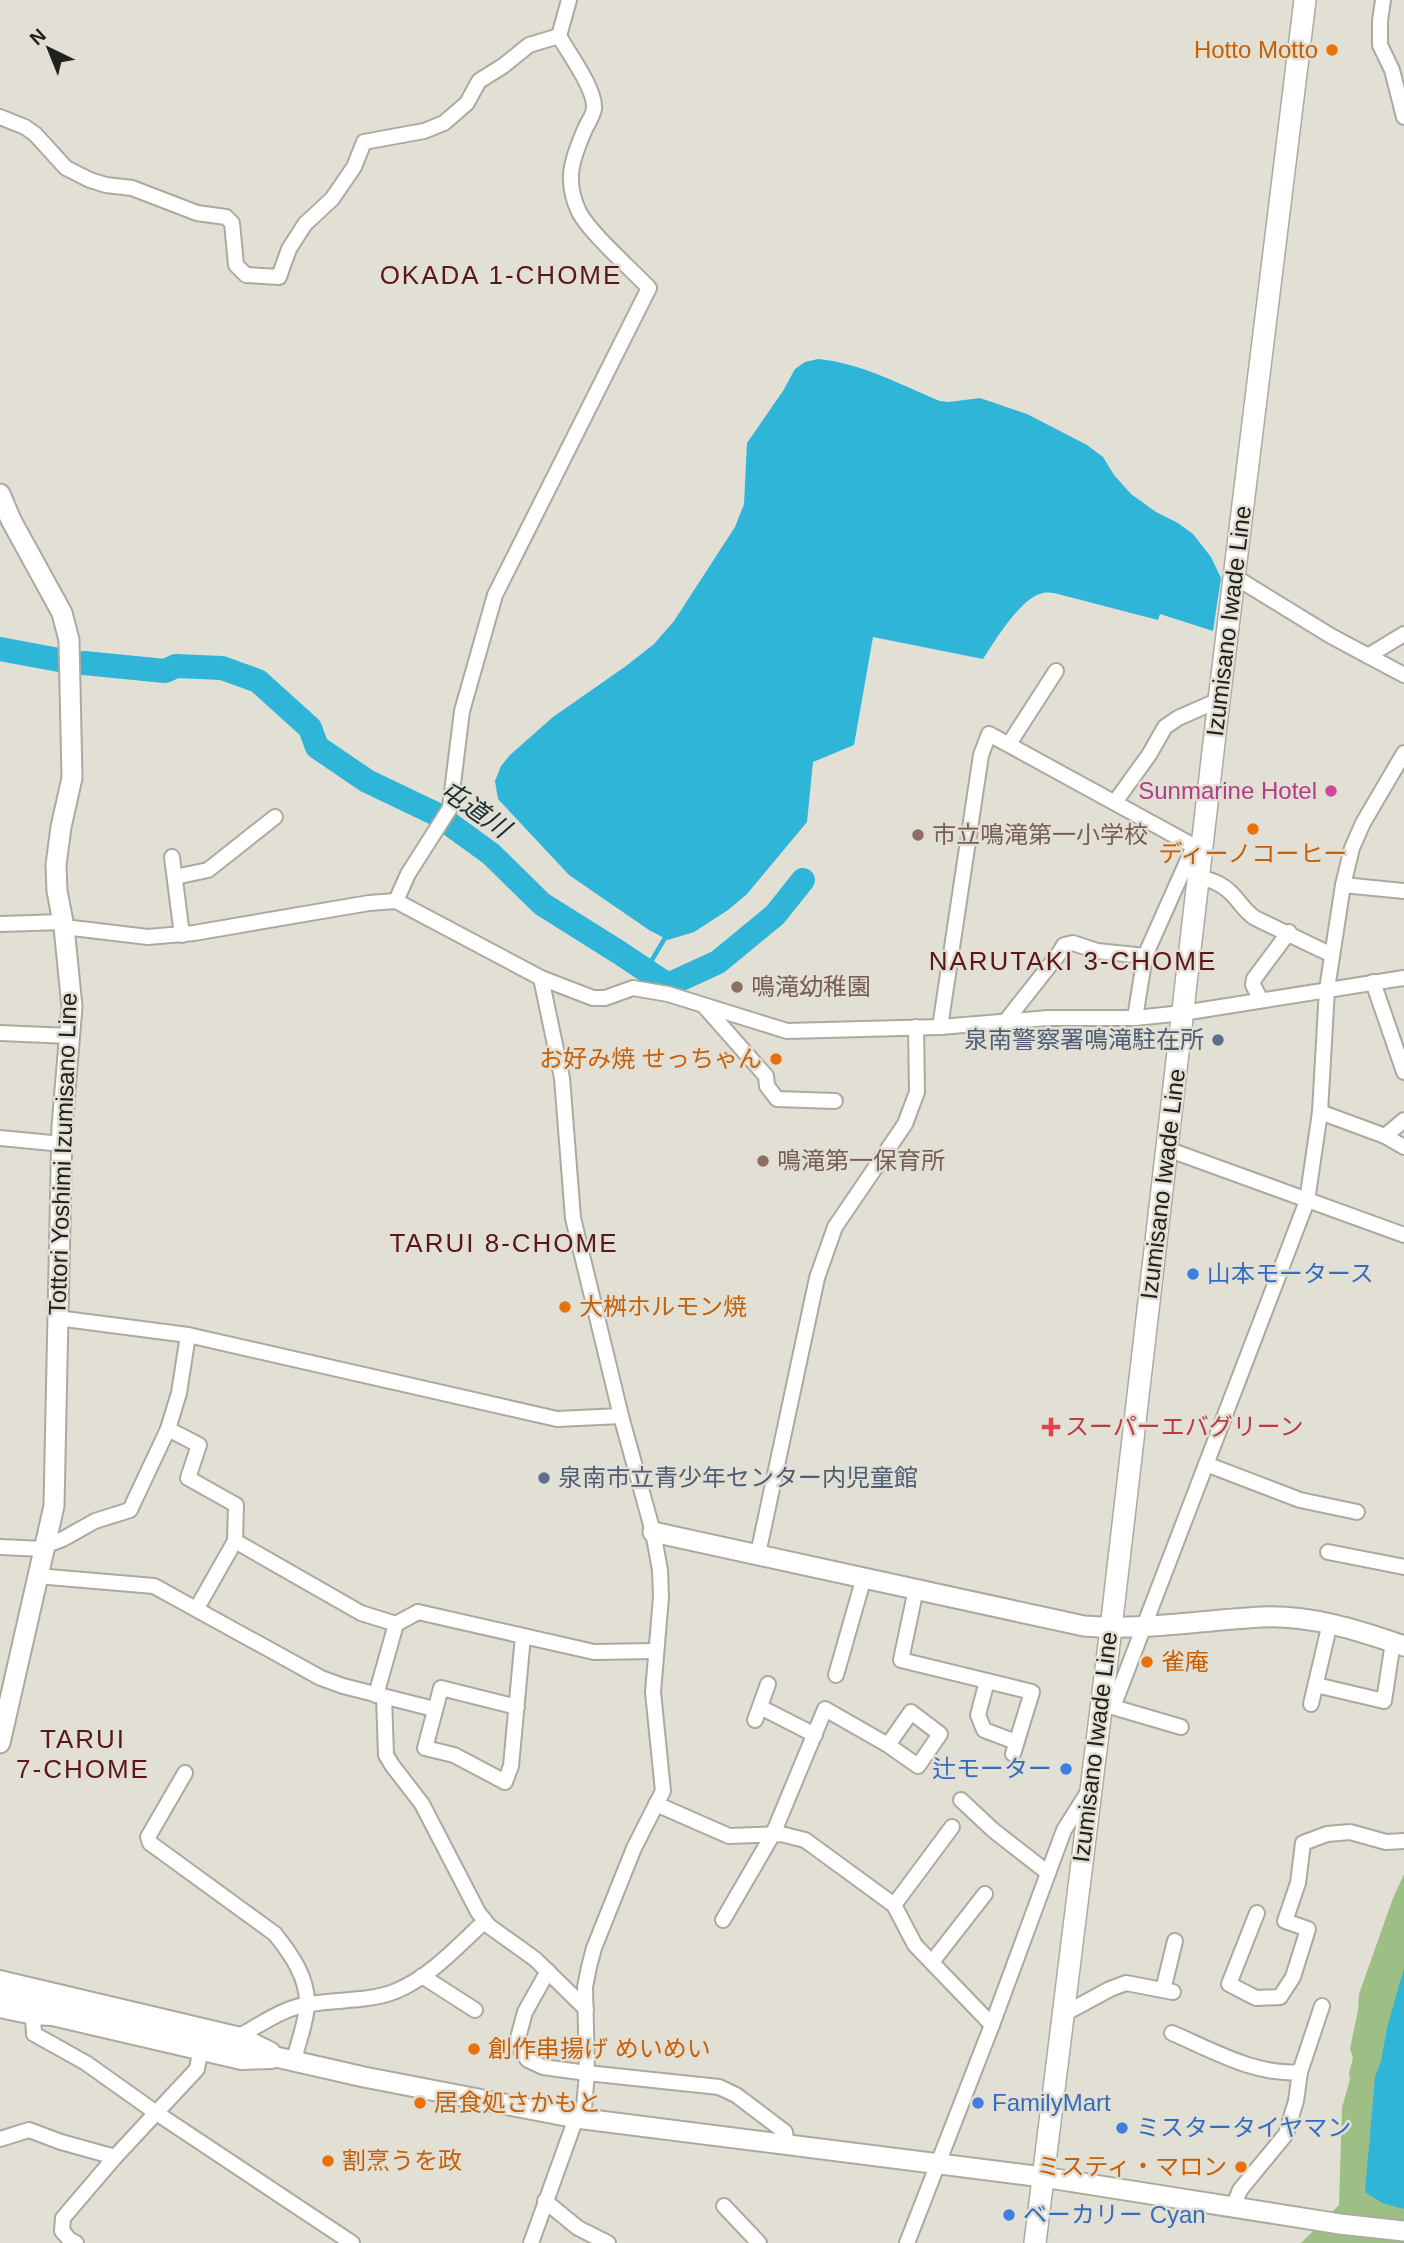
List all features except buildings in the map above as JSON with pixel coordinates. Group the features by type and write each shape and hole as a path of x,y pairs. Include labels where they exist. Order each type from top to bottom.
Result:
{"main road":[{"name":"Izumisano Iwade Line","path":"1035,2243 1090,1788 1107,1706 1111,1628 1199,877 1198,848 1235,577 1305,0"}],"street":[{"path":"396,901 408,874 450,807 462,711 495,595 649,288 589,225 580,213 573,195 570,173 573,156 594,110 592,94 559,36 569,0"},
{"path":"1383,0 1380,44 1392,70 1404,117"},
{"path":"0,117 35,134 66,169 90,180 132,188 197,213 226,217 232,223 236,265 246,275 279,277 289,249 304,224 332,199 355,167 363,142 424,131 444,123 467,103 479,82 529,46 559,36"},
{"name":"Tottori Yoshimi Izumisano Line","path":"0,494 11,520 62,613 69,640 72,778 56,865 72,1007 62,1144 54,1506 0,1743"},
{"path":"1235,577 1331,636 1404,675"},
{"path":"1368,656 1404,634"},
{"path":"1009,744 1056,671"},
{"path":"1115,802 1149,755 1165,727 1178,718 1219,700"},
{"path":"940,1027 981,755 989,734 1198,848 1144,956 1135,1018"},
{"path":"1181,1727 1107,1706 1144,1628 1307,1201 1320,1112 1327,989 1343,885 1352,848 1363,823 1399,776 1404,753"},
{"path":"175,877 208,870 275,817"},
{"path":"172,857 182,934"},
{"path":"1199,877 1219,883 1229,890 1247,912 1332,955"},
{"path":"1343,885 1404,891"},
{"path":"0,924 64,925 148,937 396,901 541,978 593,998 605,998 633,988 668,994 787,1031 940,1027 1048,1018 1135,1018 1183,1013 1404,978"},
{"path":"1261,1000 1253,985 1254,979 1289,932"},
{"path":"1005,1022 1064,945 1073,943 1097,951 1144,956"},
{"path":"531,2243 545,2201 580,2118 587,2073 585,1987 594,1948 634,1848 663,1791 653,1692 661,1597 660,1570 653,1532 621,1416 573,1218 562,1078 541,978"},
{"path":"1373,982 1404,1072"},
{"path":"704,1005 765,1076 767,1086 777,1100 835,1101"},
{"path":"758,1554 817,1278 835,1227 905,1124 917,1092 916,1027"},
{"path":"0,1032 70,1036"},
{"path":"1320,1112 1385,1136 1404,1147"},
{"path":"1385,1136 1404,1121"},
{"path":"0,1138 62,1144"},
{"path":"1167,1149 1404,1235"},
{"path":"57,1318 188,1335 557,1419 621,1416"},
{"path":"0,1547 44,1548 95,1521 130,1510 168,1429 179,1393 188,1335"},
{"path":"168,1429 199,1445 188,1478 236,1506 235,1541 197,1608"},
{"path":"1206,1464 1300,1500 1357,1512"},
{"path":"653,1532 1084,1626 1144,1628 1263,1617 1291,1618 1330,1623 1398,1644 1384,1701 1316,1685"},
{"path":"235,1541 361,1613 396,1624 418,1612 594,1652 656,1651"},
{"path":"1328,1552 1404,1567"},
{"path":"37,1576 154,1586 321,1678 434,1709"},
{"path":"836,1675 864,1577"},
{"path":"916,1589 901,1660 987,1681 1032,1692 1014,1748 984,1730 978,1715 987,1681"},
{"path":"1311,1704 1330,1623"},
{"path":"396,1624 380,1696 386,1755 422,1804 485,1922 535,1959 586,2009"},
{"path":"517,1707 441,1688 425,1748 454,1755 505,1782 511,1766 517,1707 523,1636"},
{"path":"768,1684 757,1714 815,1735"},
{"path":"723,1920 773,1834 825,1709 888,1745"},
{"path":"185,1773 151,1829 148,1837 150,1843 275,1934 288,1949 301,1972 307,2004 294,2060"},
{"path":"907,2243 1064,1830 1090,1788"},
{"path":"961,1800 993,1830 1048,1873"},
{"path":"656,1804 730,1836 781,1834 805,1840 894,1905 915,1945 992,2025"},
{"path":"894,1905 952,1827"},
{"path":"1257,1913 1229,1984 1256,1998 1280,1997 1293,1977 1308,1929 1285,1921 1298,1884 1303,1843 1327,1834 1350,1832 1385,1842 1404,1841"},
{"path":"932,1962 985,1894"},
{"path":"241,2035 282,2012 307,2004 377,1997 396,1991 422,1976 485,1922"},
{"path":"1062,2015 1126,1983 1168,1991 1175,1941"},
{"path":"548,1971 525,2012 518,2038 521,2051 528,2060 543,2067 719,2087 736,2095 785,2132 787,2145"},
{"path":"422,1976 475,2010"},
{"path":"0,1978 241,2035 294,2060"},
{"path":"0,1994 52,2018 200,2053 241,2062 294,2060"},
{"path":"1233,2207 1240,2190 1286,2134 1296,2101 1300,2071 1322,2006"},
{"path":"0,2010 41,2011 580,2118 1043,2177 1340,2224 1404,2231"},
{"path":"41,2011 34,2034 86,2063 352,2243"},
{"path":"1172,2033 1265,2070 1282,2073 1300,2071"},
{"path":"76,2243 62,2231 63,2218 155,2112 197,2069 200,2053"},
{"path":"0,2139 29,2130 115,2157"},
{"path":"545,2201 578,2228 608,2243"},
{"path":"724,2206 759,2243"}],"green space":[{"path":"1404,1874 1404,2243 1301,2243 1339,2205 1342,2108 1350,2079 1353,2058 1350,2049 1359,1994"}],"water":[{"path":"818,359 865,370 940,401 980,398 1027,414 1087,445 1103,457 1131,494 1193,534 1211,557 1221,578 1213,631 1160,614 1158,620 1046,593 1026,602 1001,631 983,659 873,637 854,745 813,762 807,822 747,894 694,932 668,940 569,875 498,799 495,781 501,766 510,755 553,717 654,644 674,621 735,527 744,504 747,443 795,369 805,362"},
{"path":"1404,1968 1404,2209 1382,2203 1365,2192 1375,2077"}],"waterway":[{"name":"屯道川","path":"0,649 59,660"},
{"name":"屯道川","path":"84,663 165,671 176,666 222,668 258,681 310,728 317,747 367,781 436,814 491,854 542,904 668,985 718,962 775,915 803,880"},
{"path":"646,970 665,938"}],"place":[{"name":"Hotto Motto","path":"1332,50"},
{"name":"Sunmarine Hotel","path":"1331,791"},
{"name":"ディーノコーヒー","path":"1253,829"},
{"name":"市立鳴滝第一小学校","path":"918,835"},
{"name":"鳴滝幼稚園","path":"737,987"},
{"name":"泉南警察署鳴滝駐在所","path":"1218,1040"},
{"name":"お好み焼 せっちゃん","path":"776,1059"},
{"name":"鳴滝第一保育所","path":"763,1161"},
{"name":"山本モータース","path":"1193,1274"},
{"name":"大桝ホルモン焼","path":"565,1307"},
{"name":"スーパーエバグリーン","path":"1051,1427"},
{"name":"泉南市立青少年センター内児童館","path":"544,1478"},
{"name":"雀庵","path":"1147,1662"},
{"name":"辻モーター","path":"1066,1769"},
{"name":"創作串揚げ めいめい","path":"474,2049"},
{"name":"居食処さかもと","path":"420,2103"},
{"name":"FamilyMart","path":"978,2103"},
{"name":"ミスタータイヤマン","path":"1122,2128"},
{"name":"割烹うを政","path":"328,2161"},
{"name":"ミスティ・マロン","path":"1241,2167"},
{"name":"ベーカリー Cyan","path":"1009,2215"}],"district":[{"name":"OKADA 1-CHOME","path":"501,275"},
{"name":"NARUTAKI 3-CHOME","path":"1073,961"},
{"name":"TARUI 8-CHOME","path":"504,1243"},
{"name":"TARUI 7-CHOME","path":"83,1754"}]}
